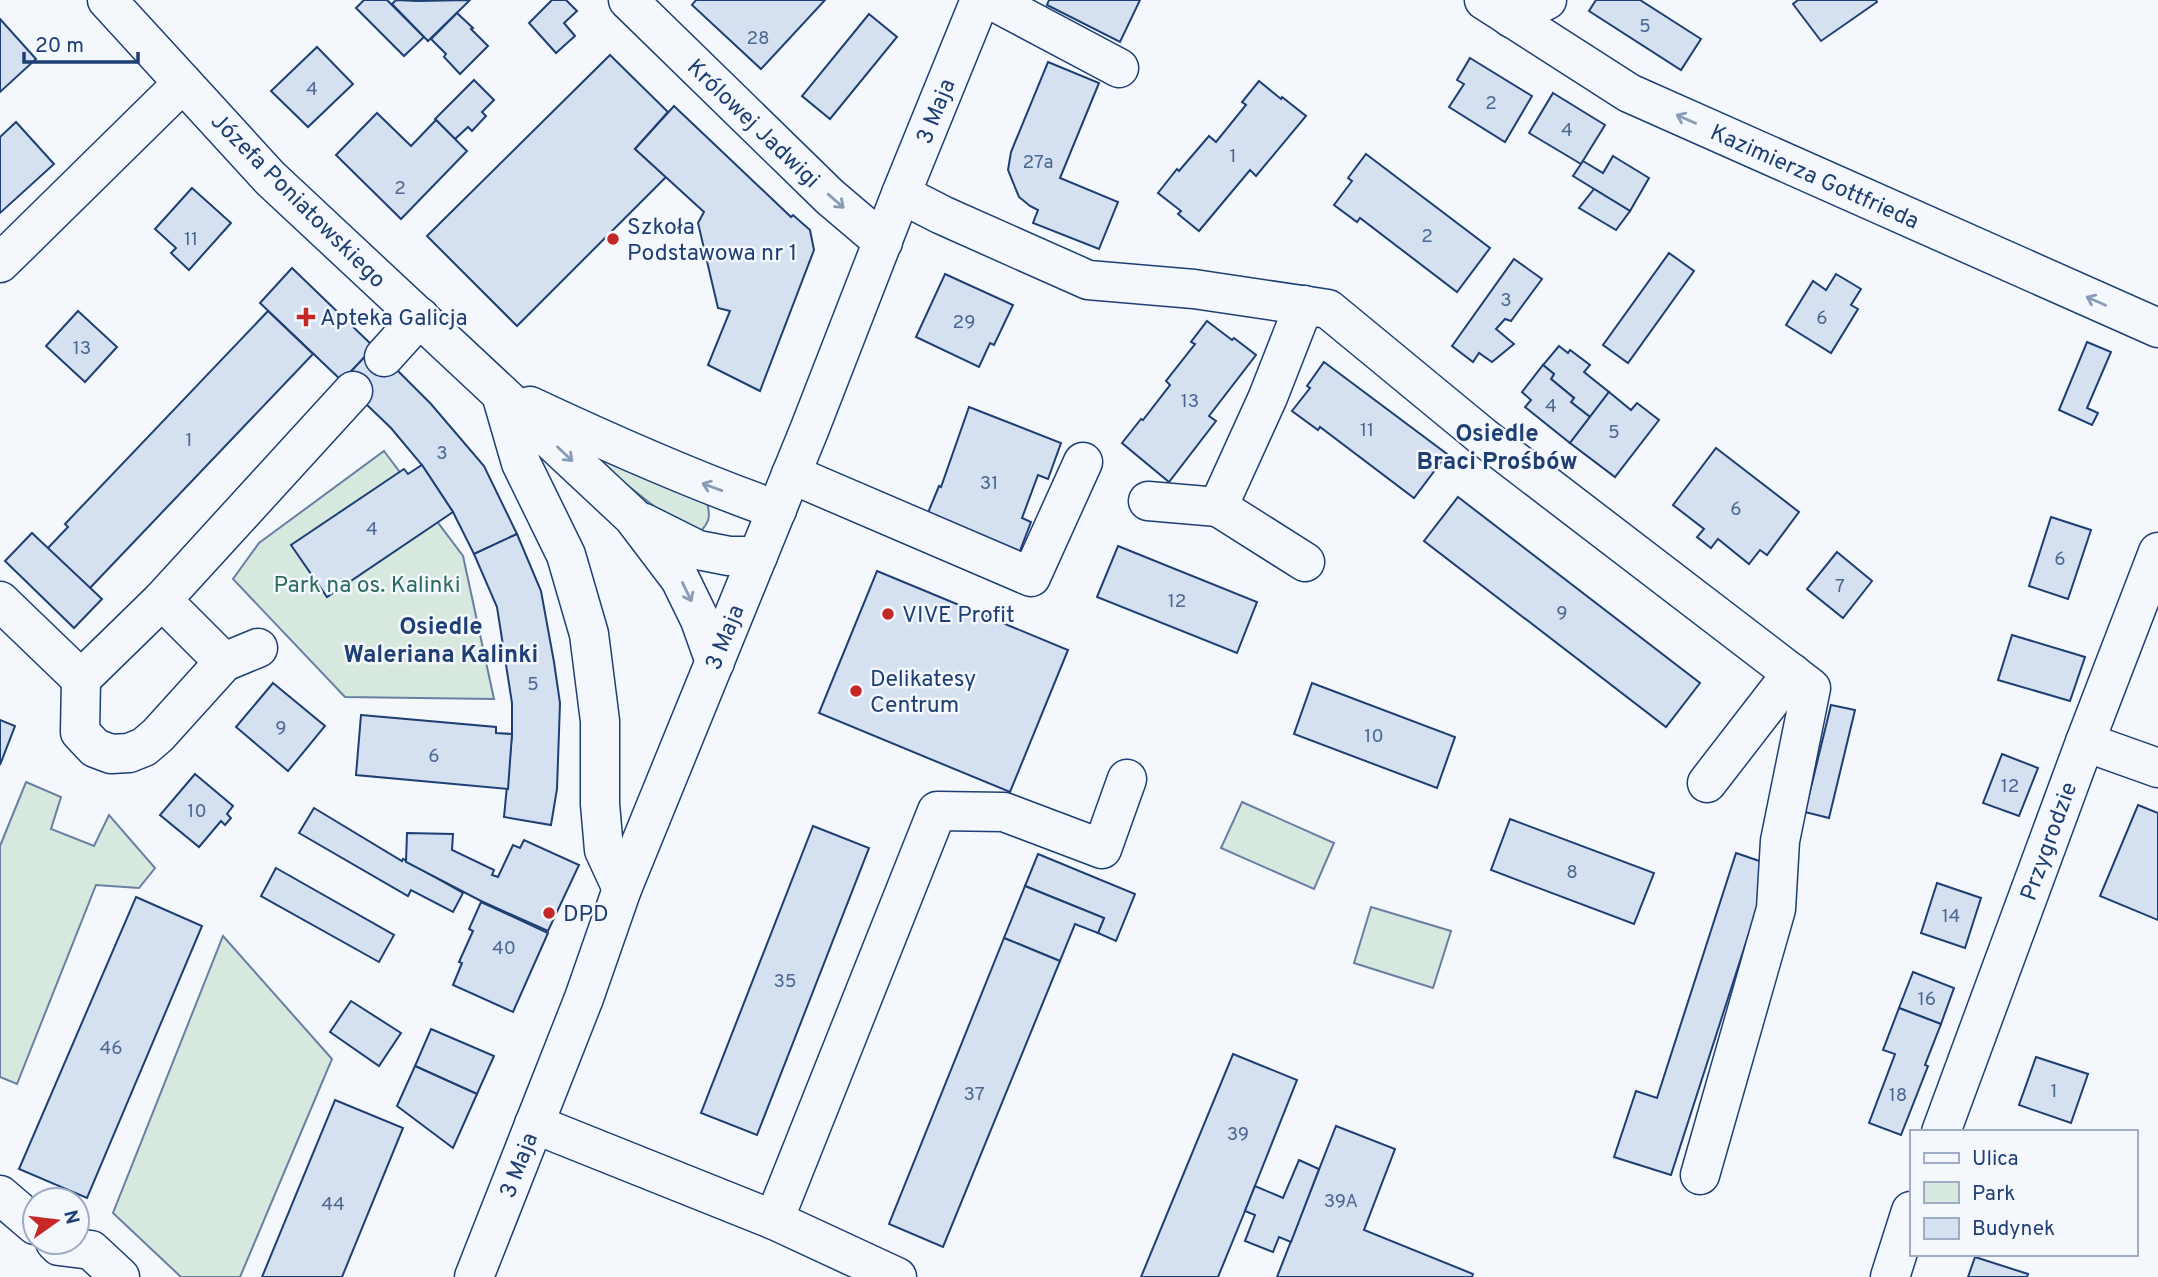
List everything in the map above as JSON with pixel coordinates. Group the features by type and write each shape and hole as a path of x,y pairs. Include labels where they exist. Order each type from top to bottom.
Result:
{"street":[{"name":"Józefa Poniatowskiego","path":"107,0 270,178 633,517"},
{"name":"Królowej Jadwigi","path":"628,0 830,197 883,242"},
{"name":"3 Maja","path":"474,1277 584,999 622,889 980,0"},
{"path":"991,0 1119,68"},
{"path":"1498,9 1547,0"},
{"name":"Kazimierza Gottfrieda","path":"1498,9 1629,93 2158,328"},
{"path":"0,263 183,83"},
{"path":"901,194 1088,281 1194,289 1328,309 1482,436 1811,688 1780,841 1776,909 1700,1175"},
{"path":"1218,507 1268,397 1304,305"},
{"path":"384,357 420,317"},
{"path":"162,600 241,655 144,747 129,753 111,754 95,748 80,732 81,680 162,600 353,391"},
{"name":"Józefa Poniatowskiego","path":"500,392 618,448 701,483 776,510"},
{"path":"500,392 521,463 566,555 589,634 600,722 600,804 604,850 622,889"},
{"path":"791,474 1031,577 1083,462"},
{"path":"1148,501 1218,507 1305,562"},
{"path":"633,517 698,550 729,556 758,556"},
{"path":"633,517 680,579 700,620 715,662"},
{"name":"Przygrodzie","path":"1942,1130 2158,552"},
{"path":"0,600 81,680"},
{"path":"1707,783 1792,673"},
{"path":"2085,742 2158,768"},
{"path":"774,1220 937,811 1004,811 1102,849 1127,779"},
{"path":"534,1124 774,1220 890,1275"},
{"path":"0,1195 21,1213"},
{"path":"1890,1277 1910,1214"},
{"path":"91,1250 120,1277"}],"green space":[{"name":"Park na os. Kalinki","path":"384,451 463,556 494,699 345,697 233,579 259,543"},
{"path":"595,454 707,503 709,516 705,526 699,533 684,530 593,458"},
{"path":"26,782 61,797 51,829 94,846 109,815 155,868 139,888 96,885 17,1084 0,1077 0,846"},
{"path":"1242,802 1334,843 1314,889 1221,848"},
{"path":"1371,907 1451,931 1433,988 1354,963"},
{"path":"223,936 332,1059 240,1277 181,1277 113,1213"}],"building":[{"path":"364,0 387,0 424,37 404,56 356,8"},
{"path":"396,0 470,0 428,41 392,4"},
{"path":"552,0 566,0 577,11 564,23 575,36 556,53 529,23"},
{"path":"696,0 825,0 761,69 692,5"},
{"path":"1049,0 1140,0 1120,42 1047,5"},
{"path":"1596,0 1640,0 1701,39 1681,70 1589,11"},
{"path":"1798,0 1877,2 1821,41 1793,4"},
{"path":"457,13 488,46 460,74 431,39"},
{"path":"869,14 897,37 830,119 802,96"},
{"path":"0,19 36,59 0,92"},
{"path":"317,47 353,84 308,127 271,91"},
{"path":"610,55 668,112 635,149 666,177 517,326 427,236"},
{"path":"1470,58 1532,96 1505,142 1449,107 1464,84 1457,80"},
{"path":"1048,62 1099,83 1060,178 1118,202 1099,249 1033,223 1038,210 1019,197 1008,170 1011,152"},
{"path":"474,80 494,100 482,112 486,116 472,131 468,127 455,139 435,119"},
{"path":"1259,81 1306,116 1256,176 1250,170 1199,231 1178,214 1181,211 1158,193 1209,136 1216,142 1246,105 1242,102"},
{"path":"1553,93 1605,125 1581,164 1529,133"},
{"path":"674,106 791,217 793,215 810,230 814,250 760,391 708,365 730,311 718,308 698,223 704,212 635,149"},
{"path":"377,113 411,146 436,120 467,151 401,219 336,155"},
{"path":"16,122 54,164 0,213 0,137"},
{"path":"1366,154 1490,248 1457,292 1360,218 1357,222 1334,205 1352,181 1348,178"},
{"path":"1613,156 1649,178 1630,211 1573,176 1583,161 1603,173"},
{"path":"192,188 231,223 189,270 171,253 176,248 155,229"},
{"path":"1594,189 1630,211 1616,230 1579,208"},
{"path":"1669,253 1694,271 1628,363 1603,345"},
{"path":"1514,259 1542,279 1511,321 1505,319 1496,329 1514,344 1492,362 1479,353 1473,362 1452,346"},
{"path":"292,268 374,347 342,381 260,303"},
{"path":"945,274 1013,305 994,345 990,343 979,367 916,337"},
{"path":"1836,274 1861,289 1851,305 1858,309 1831,353 1786,325 1813,281 1826,290"},
{"path":"78,311 117,347 85,382 46,346"},
{"path":"268,311 313,354 89,589 47,549 68,527 65,524"},
{"path":"1207,321 1256,355 1209,416 1216,421 1169,482 1122,443 1170,385 1166,381 1195,344 1191,342"},
{"path":"2087,342 2111,352 2087,408 2098,413 2092,425 2059,410"},
{"path":"1559,346 1568,353 1570,350 1590,365 1584,372 1609,392 1590,417 1571,402 1574,398 1551,379 1554,374 1543,365"},
{"path":"374,347 431,404 484,466 517,534 474,554 453,512 422,465 391,428 342,381"},
{"path":"1324,362 1447,454 1414,498 1320,427 1318,430 1292,411 1310,388 1307,386"},
{"path":"1543,365 1554,374 1551,379 1574,398 1571,402 1590,417 1570,443 1525,407 1531,400 1522,392"},
{"path":"1609,392 1631,410 1637,403 1659,420 1615,477 1570,443"},
{"path":"969,407 1061,443 1048,479 1038,475 1022,518 1031,522 1018,556 925,520 939,486 941,487"},
{"path":"1716,448 1799,512 1767,555 1760,550 1749,564 1718,539 1711,548 1697,537 1704,529 1673,505"},
{"path":"422,465 453,512 327,597 291,545 404,469 408,474"},
{"path":"1458,497 1700,683 1666,727 1424,541"},
{"path":"2051,517 2091,530 2068,599 2029,586"},
{"path":"32,533 102,599 74,628 5,561"},
{"path":"517,534 541,591 560,703 557,789 551,825 504,817 512,734 512,703 497,607 474,554"},
{"path":"1118,546 1257,602 1237,653 1097,597"},
{"path":"1837,552 1872,581 1843,618 1807,589"},
{"path":"877,571 1068,650 1010,792 819,713"},
{"path":"2012,635 2085,657 2070,701 1998,680"},
{"path":"273,683 325,726 288,771 236,727"},
{"path":"1312,683 1455,737 1437,788 1294,734"},
{"path":"1831,705 1855,710 1829,818 1805,812"},
{"path":"361,715 496,727 496,733 512,734 508,789 356,775"},
{"path":"0,720 15,726 0,765"},
{"path":"2002,754 2038,768 2019,816 1983,803"},
{"path":"195,774 233,806 227,814 231,818 225,825 221,821 199,847 160,815"},
{"path":"2138,805 2158,813 2158,920 2100,896"},
{"path":"314,808 402,861 403,859 463,893 453,912 411,890 408,896 299,833"},
{"path":"1510,819 1654,873 1634,924 1491,870"},
{"path":"813,826 869,848 757,1135 701,1113"},
{"path":"407,833 453,834 452,850 494,870 492,875 498,877 513,845 520,848 524,840 579,865 548,931 481,901 406,862"},
{"path":"1736,853 1771,865 1671,1175 1614,1157 1636,1091 1657,1098"},
{"path":"1038,854 1135,894 1116,941 1098,933 1104,918 1025,886"},
{"path":"276,868 394,935 379,962 261,896"},
{"path":"1937,883 1981,898 1965,948 1921,933"},
{"path":"1025,886 1104,918 1098,933 1075,924 1060,961 1004,938"},
{"path":"136,897 202,926 91,1189 91,1186 59,1186 19,1169"},
{"path":"481,902 548,933 513,1012 453,985 462,963 459,962 473,931 469,929"},
{"path":"1004,938 1060,961 943,1247 889,1224"},
{"path":"1913,972 1954,988 1941,1024 1899,1008"},
{"path":"351,1001 401,1033 379,1066 330,1032"},
{"path":"1899,1008 1941,1024 1901,1135 1869,1123 1895,1054 1883,1050"},
{"path":"431,1029 494,1056 477,1094 415,1066"},
{"path":"1233,1054 1297,1080 1218,1277 1141,1277"},
{"path":"2036,1057 2088,1074 2071,1123 2019,1105"},
{"path":"415,1066 477,1094 453,1148 397,1106"},
{"path":"335,1100 403,1128 342,1277 262,1277"},
{"path":"1336,1126 1395,1149 1364,1230 1473,1274 1472,1277 1277,1277"},
{"path":"1299,1160 1319,1169 1291,1242 1279,1237 1273,1252 1245,1241 1255,1215 1245,1211 1255,1186 1283,1198"},
{"path":"1975,1257 2028,1274 2027,1277 1968,1277"}],"place":[{"name":"Szkoła Podstawowa nr 1","path":"613,239"},
{"name":"Apteka Galicja","path":"306,317"},
{"name":"VIVE Profit","path":"888,614"},
{"name":"Delikatesy Centrum","path":"856,691"},
{"name":"DPD","path":"549,913"}],"district":[{"name":"Osiedle Braci Prośbów","path":"1497,447"},
{"name":"Osiedle Waleriana Kalinki","path":"441,640"}]}
